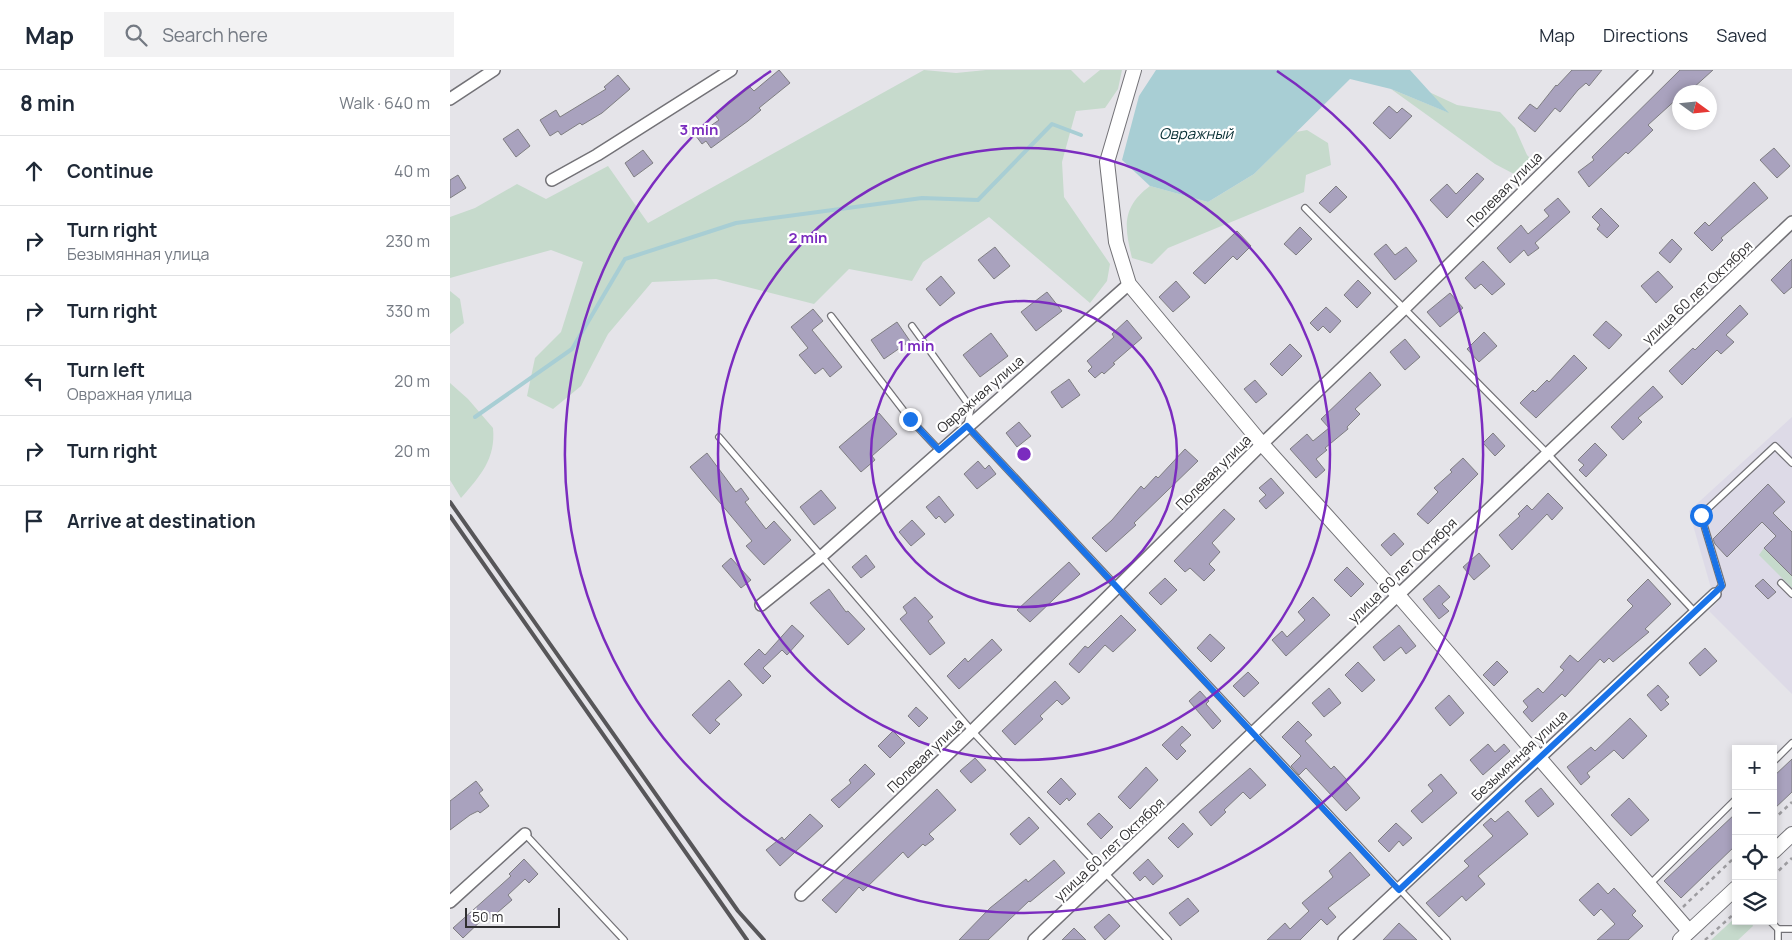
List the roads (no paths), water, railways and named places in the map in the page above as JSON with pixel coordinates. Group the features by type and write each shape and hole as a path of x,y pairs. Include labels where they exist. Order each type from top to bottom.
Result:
{"street":[{"path":"450,99 494,70"},
{"path":"552,180 597,155 731,70"},
{"path":"1134,70 1107,162 1116,242 1129,284 1262,444 1398,595 1675,914 1684,936 1732,892"},
{"name":"Полевая улица","path":"801,895 972,731 1262,444 1405,308 1647,70"},
{"name":"улица 60 лет Октября","path":"1034,940 1792,222"},
{"name":"Овражная улица","path":"761,605 822,555 1129,284"},
{"name":"Безымянная улица","path":"1344,940 1694,611 1715,594"},
{"path":"450,902 525,834"},
{"path":"1777,848 1792,834"}],"lane":[{"path":"1305,208 1547,453 1694,611"},
{"path":"831,316 910,419 939,450"},
{"path":"912,326 970,408 967,426 1447,940"},
{"path":"719,438 972,731 1168,940"},
{"path":"1715,594 1722,586 1701,515 1775,446 1792,463"},
{"path":"1781,583 1792,594"},
{"path":"1777,758 1792,743"},
{"path":"1649,885 1732,803"},
{"path":"525,834 624,940"},
{"path":"1774,925 1778,929 1792,929"},
{"path":"1778,929 1778,940"}],"water":[{"name":"Овражный","path":"1156,70 1410,70 1449,113 1391,89 1350,79 1254,174 1208,202 1150,186 1122,160 1139,96"}],"waterway":[{"path":"475,417 572,349 625,259 736,223 922,198 978,200 1052,124 1081,135"}],"railway":[{"path":"450,502 738,911 764,940"},
{"path":"450,516 747,940"}]}
